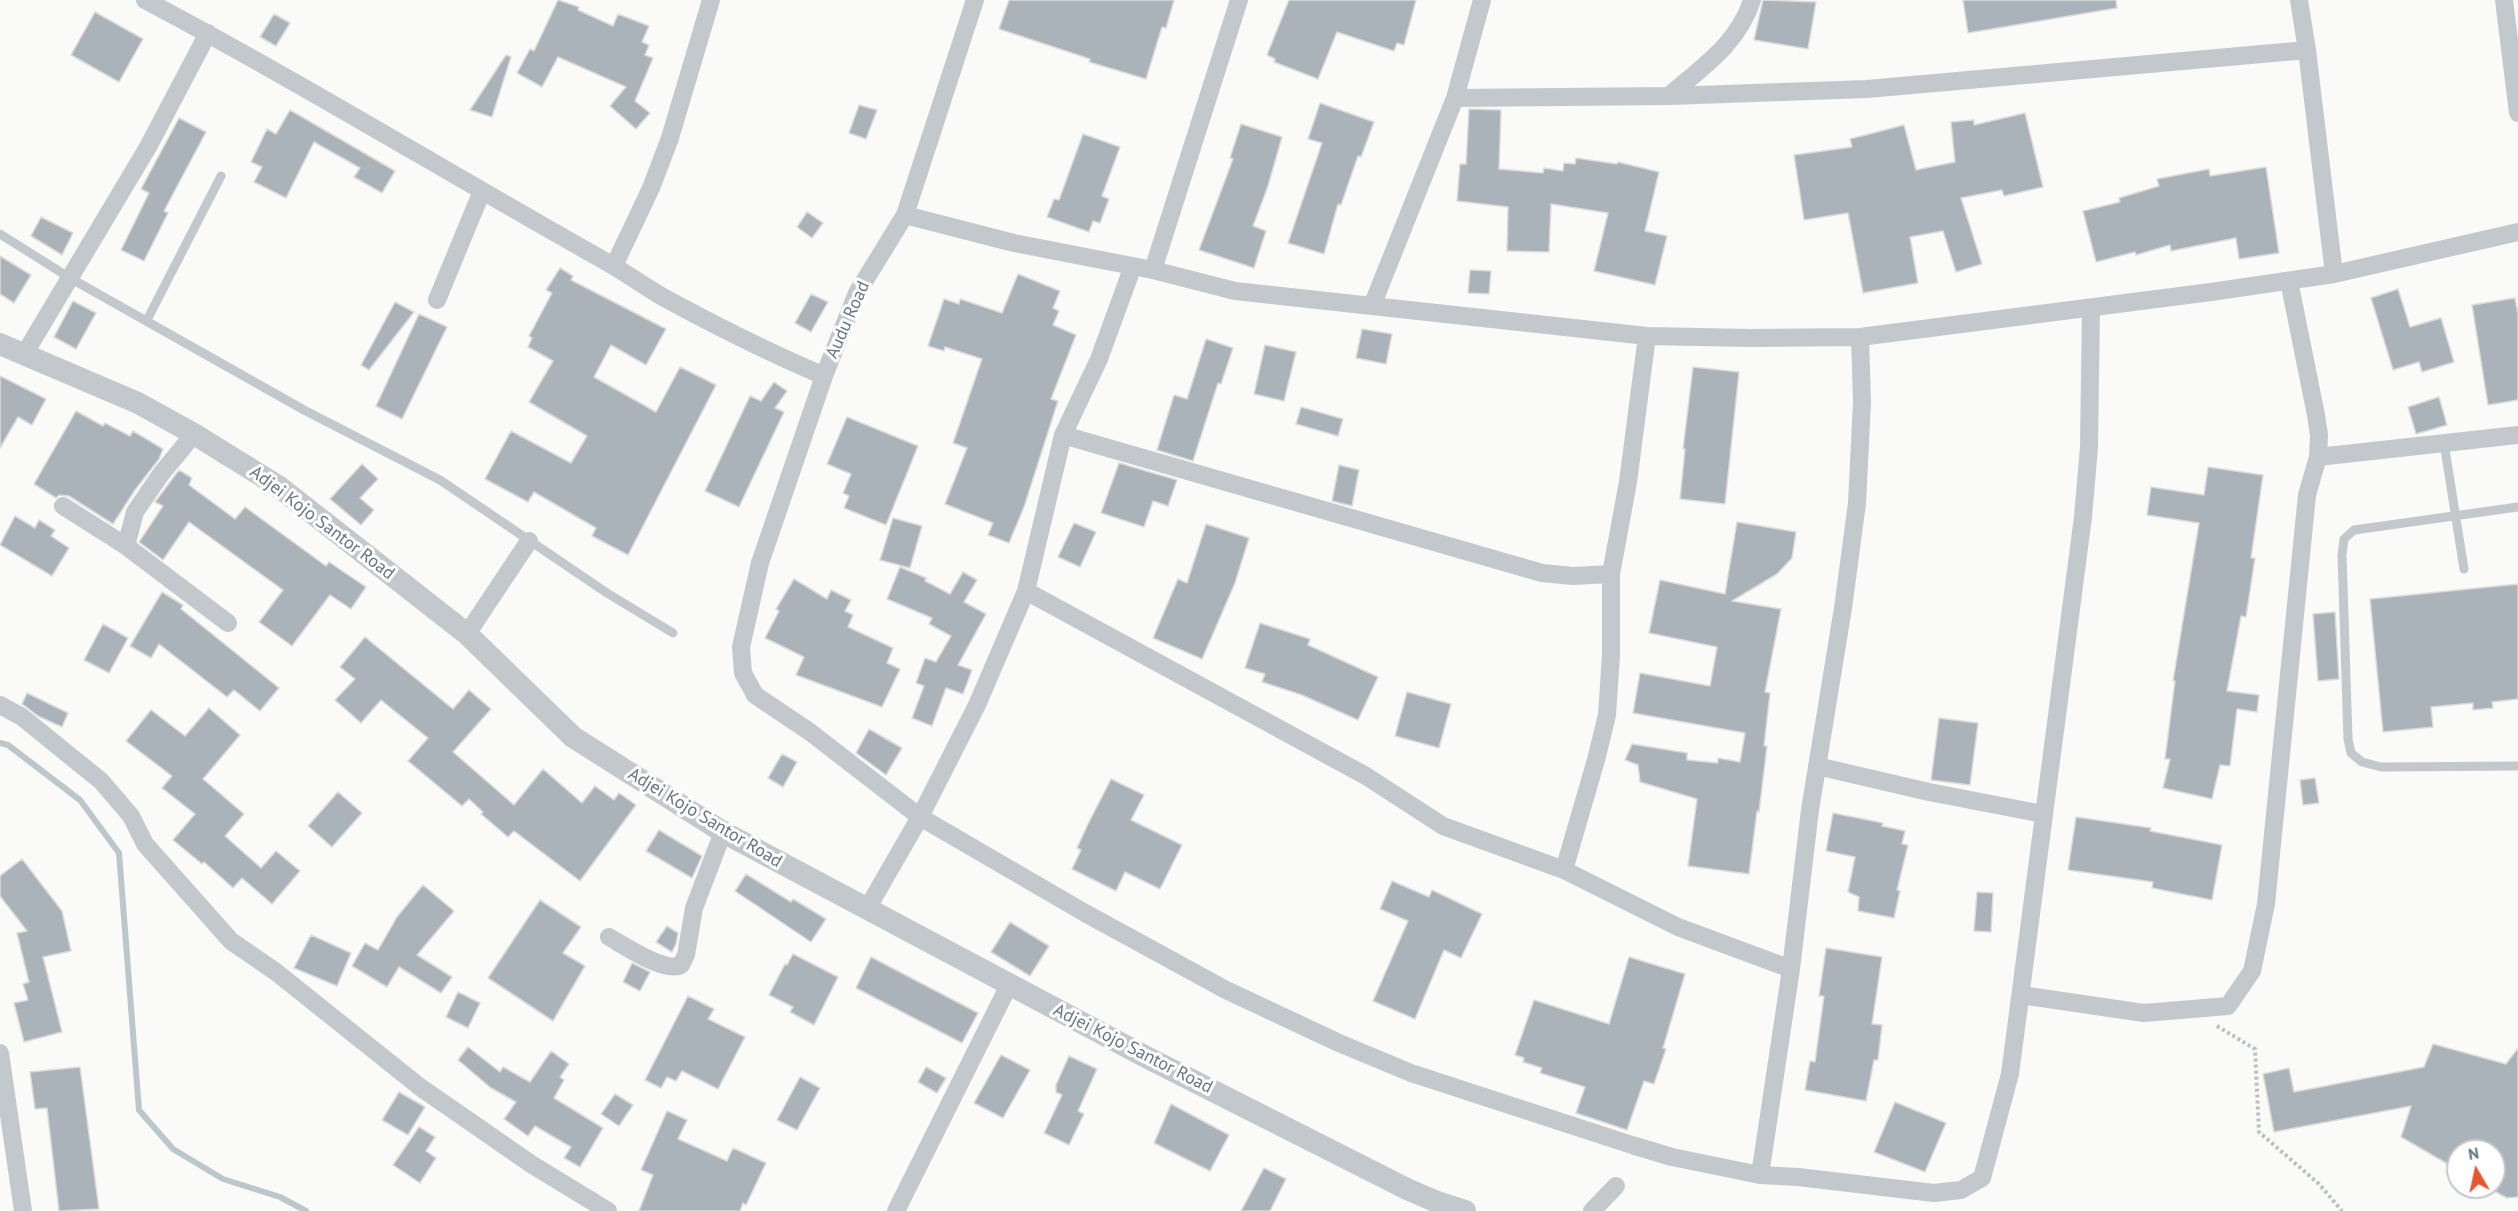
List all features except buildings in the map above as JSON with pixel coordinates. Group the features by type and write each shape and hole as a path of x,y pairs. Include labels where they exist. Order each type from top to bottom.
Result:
{"street":[{"path":"145,0 359,118 660,295 755,345 824,376"},
{"path":"614,266 651,188 670,138 711,0"},
{"name":"Audu Road","path":"920,817 810,732 755,695 743,673 741,647 760,562 824,376 857,293 905,215 975,0"},
{"path":"1153,270 1239,0"},
{"path":"1371,306 1455,98 1482,0"},
{"path":"1669,96 1726,45 1746,19 1752,0"},
{"path":"2299,0 2334,274"},
{"path":"2504,0 2518,113"},
{"path":"25,353 148,147 208,33"},
{"path":"1455,98 1669,96 1867,89 2307,50"},
{"path":"437,300 482,191"},
{"path":"905,215 1014,243 1153,270 1234,291 1647,336 1750,338 1860,337 2289,281 2334,274 2518,232"},
{"path":"867,909 920,817 977,705 1026,591 1064,435 1099,359 1133,266"},
{"path":"2021,995 2144,1013 2228,1006 2252,971 2266,904 2307,495 2318,457 2319,435 2316,415 2289,281"},
{"path":"920,817 1172,962 1339,1043 1411,1073 1672,1157 1760,1175 1934,1192 1961,1190 1982,1178 2010,1074 2083,517 2089,447 2091,308"},
{"path":"1564,870 1607,715 1611,655 1611,574 1628,482 1647,336"},
{"path":"1760,1175 1791,969 1809,810 1843,608 1857,503 1862,402 1860,337"},
{"name":"Adjei Kojo Santor Road","path":"0,344 138,403 194,434 287,492 467,634 573,737 723,832 1009,985 1407,1189 1465,1211"},
{"path":"126,546 135,512 161,474 194,434"},
{"path":"1064,435 1542,573 1573,576 1611,574"},
{"path":"2318,457 2518,435"},
{"path":"63,506 126,546 228,623"},
{"path":"467,634 529,541"},
{"path":"1026,591 1366,776 1443,826 1564,870 1678,927 1791,969"},
{"path":"0,705 22,717 101,780 131,816 145,844 231,941 276,972 420,1087 531,1164 608,1211"},
{"path":"1817,766 1929,792 2043,814"},
{"path":"609,937 660,965 676,968 681,965 686,955 694,908 723,832"},
{"path":"896,1211 1009,985"},
{"path":"0,1053 22,1211"},
{"path":"1592,1211 1616,1186"}],"lane":[{"path":"147,320 221,176"},
{"path":"0,234 70,278 304,410 440,480 607,594 673,633"},
{"path":"2445,443 2464,568"},
{"path":"2518,507 2455,514 2354,530 2344,539 2342,555 2348,739 2351,753 2362,762 2382,767 2518,766"}],"path":[{"path":"2199,1008 2221,1030 2255,1048 2259,1132 2319,1184 2342,1211"}],"waterway":[{"path":"0,743 8,745 80,800 119,853 139,1110 173,1149 223,1179 280,1197 306,1211"}]}
